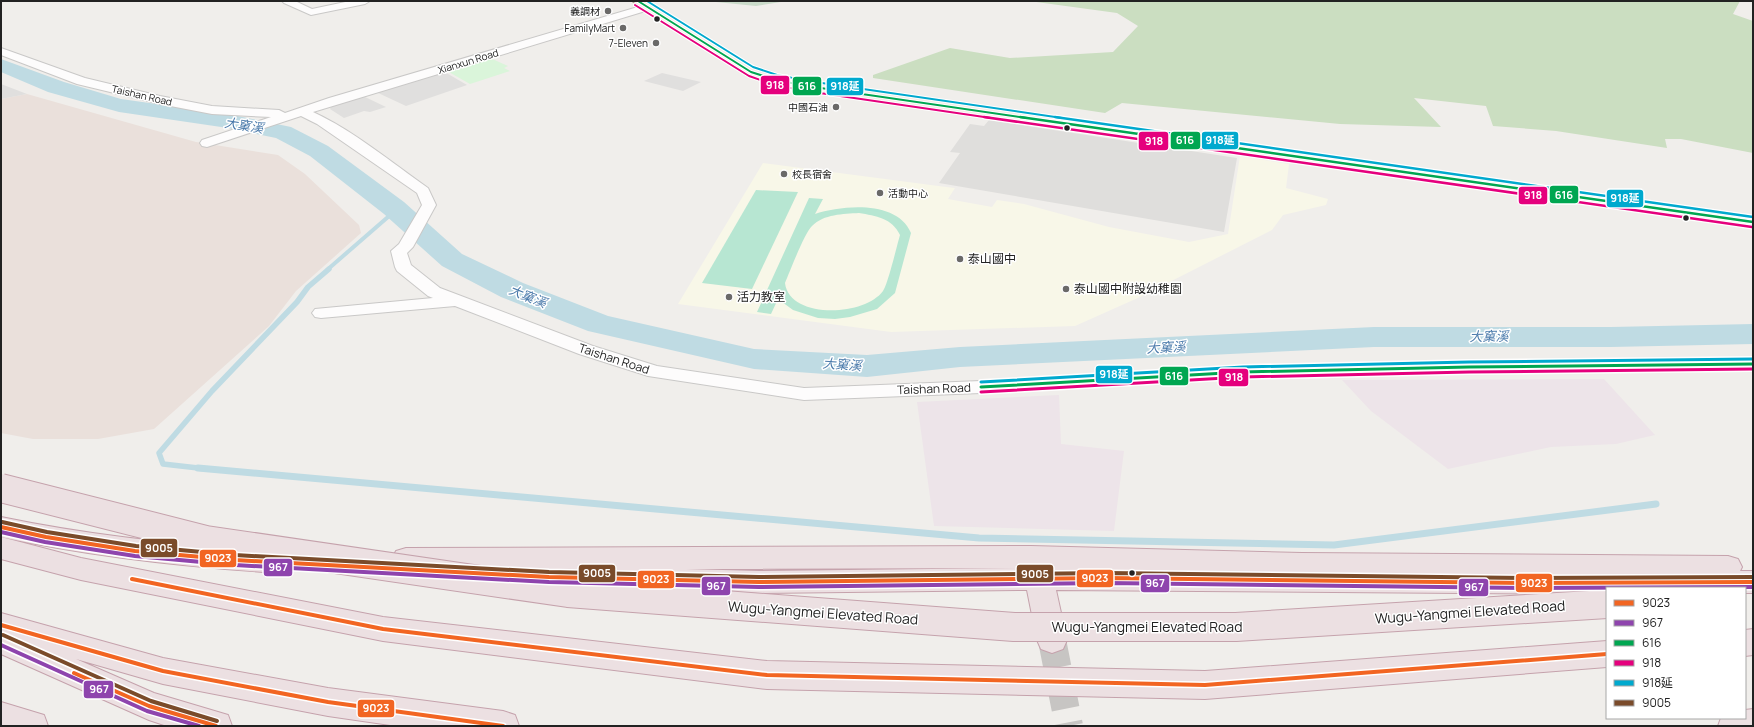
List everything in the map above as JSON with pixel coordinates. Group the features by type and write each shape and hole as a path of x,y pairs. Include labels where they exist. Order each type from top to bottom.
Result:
{"highway":[{"name":"Wugu-Yangmei Elevated Road","path":"1,488 206,540 568,593 1014,627 1236,627 1606,604"},
{"path":"1,527 46,537 135,551 235,560 549,577 759,582 1107,578 1524,583 1753,582"},
{"path":"1,548 81,569 383,629 767,675 1205,685 1606,654"},
{"path":"235,560 1031,557 1302,564 1753,567"},
{"path":"1039,579 1052,640"},
{"path":"1,625 163,671 328,702 504,726"},
{"path":"1,640 149,706 216,726"},
{"path":"1,717 32,726"},
{"path":"1734,726 1753,724"}],"main road":[{"path":"643,4 736,63 762,77 776,80 807,86 1753,222"}],"street":[{"path":"287,1 311,12 365,1"},
{"name":"Xianxun Road","path":"207,143 295,113 643,4"},
{"name":"Taishan Road","path":"1,51 12,57 81,81 160,100 212,110 295,113 322,121 424,191 429,205 405,247 399,251 403,267 434,292 522,327 586,350 655,372 804,394 981,387 1243,372 1469,367 1753,364"},
{"path":"321,313 459,301"}],"shaded area":[{"path":"443,71 467,85 406,106 376,92"},
{"path":"662,73 701,82 683,91 644,81"},
{"path":"1,84 27,94 1,99"},
{"path":"27,94 196,142 278,155 305,174 359,225 361,233 296,291 269,326 154,429 98,439 33,439 1,433 1,99"},
{"path":"363,96 386,107 370,112 364,111 344,118 330,109 332,105"},
{"path":"989,120 1237,158 1224,232 939,183 960,153 950,152 970,124 984,126"},
{"name":"泰山國中","path":"1240,156 1289,164 1286,188 1328,199 1326,205 1283,215 1272,230 1140,297 1075,326 891,332 678,304 763,163 955,188 948,199 992,207 997,200 1024,204 1109,227 1189,242 1228,234"},
{"path":"1604,379 1655,435 1616,444 1551,447 1448,469 1371,411 1342,380"},
{"path":"1059,395 1061,444 1124,451 1114,531 934,526 917,402"}],"green space":[{"path":"706,1 787,1 756,6"},
{"path":"1029,1 1740,1 1733,14 1753,21 1753,153 1681,139 1665,139 1667,148 1556,131 1493,126 1486,106 1414,98 1441,127 1340,124 1122,103 1105,113 873,78 873,75 950,48 1010,58 1113,52 1138,26 1117,13"},
{"path":"490,58 508,66 504,68 510,71 470,84 447,71"},
{"path":"756,190 798,192 752,289 702,283"},
{"path":"809,198 823,199 815,214 854,207 882,210 894,215 904,222 911,233 895,293 877,309 850,317 835,319 818,318 793,310 778,299 771,314 757,312","holes":["859,213 888,221 897,229 900,235 890,273 883,291 873,300 860,306 845,309 828,310 813,308 799,303 790,295 785,283 809,230 822,219 834,215"]}],"waterway":[{"name":"大窠溪","path":"1,65 56,87 119,105 228,121 283,132 319,151 394,208 452,260 512,290 599,324 754,359 867,366 960,357 1374,337 1611,337 1753,334"},
{"path":"327,270 396,210"},
{"path":"199,468 163,464 159,453 212,391 297,302 308,287 329,269"},
{"path":"199,468 979,538 1334,545 1656,504"},
{"path":"199,468 207,469"}],"tunnel":[{"path":"1052,640 1069,726"}],"transit line":[{"name":"616","path":"638,1 751,72 776,80 807,86 1753,222"},
{"name":"918延","path":"647,1 753,67 777,75 808,81 1753,217"},
{"name":"918","path":"635,5 749,76 775,85 806,91 1752,227"},
{"name":"918延","path":"981,382 1243,367 1469,362 1753,359"},
{"name":"616","path":"981,387 1243,372 1469,367 1753,364"},
{"name":"918","path":"981,392 1243,377 1469,372 1753,369"},
{"name":"9005","path":"2,522 47,532 136,546 235,555 549,572 759,577 1107,573 1525,578 1753,577"},
{"name":"9023","path":"1,527 46,537 135,551 235,560 549,577 759,582 1107,578 1525,583 1753,582"},
{"name":"967","path":"1,532 45,542 135,556 235,565 549,582 759,587 1107,583 1606,588"},
{"name":"9023","path":"132,579 383,629 767,675 1205,685 1606,654"},
{"name":"967","path":"1746,587 1753,587"},
{"name":"9023","path":"1,625 163,671 328,702 503,726"},
{"name":"9005","path":"3,635 151,701 217,721"},
{"name":"967","path":"1,645 147,711 199,726"},
{"name":"9023","path":"74,673 149,706 216,726"}],"place":[{"name":"義調材","path":"608,11"},
{"name":"FamilyMart","path":"623,28"},
{"name":"7-Eleven","path":"656,43"},
{"name":"中國石油","path":"836,107"},
{"name":"校長宿舍","path":"784,174"},
{"name":"活動中心","path":"880,193"},
{"name":"泰山國中","path":"960,259"},
{"name":"泰山國中附設幼稚園","path":"1066,289"},
{"name":"活力教室","path":"729,297"}]}
